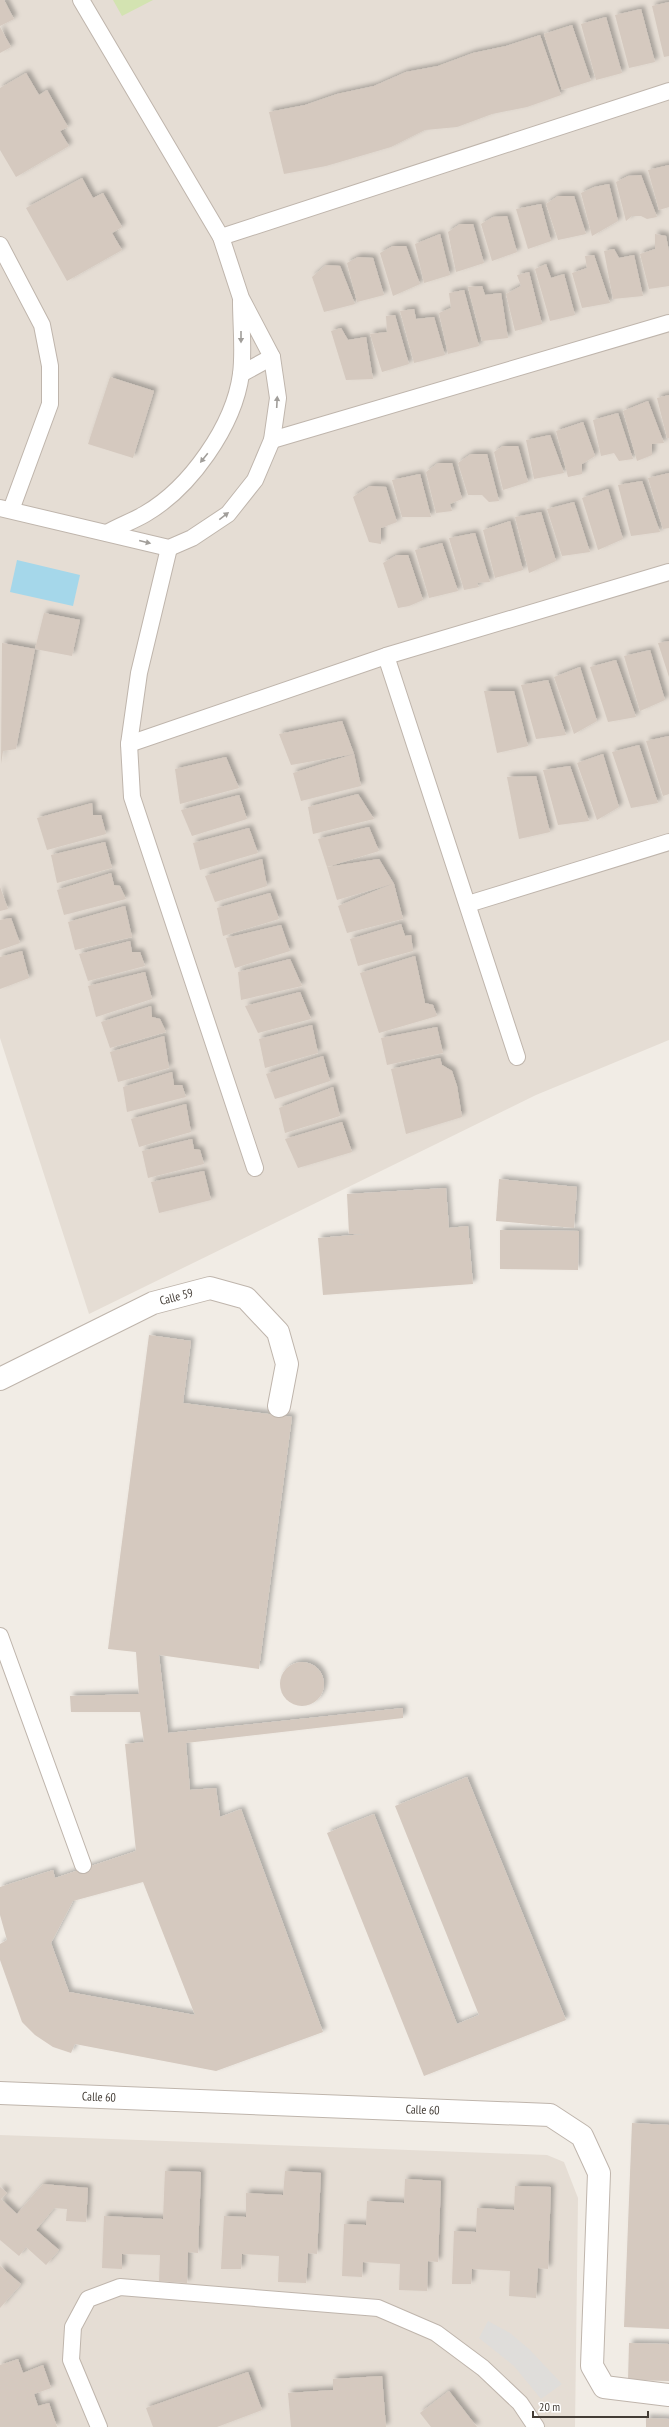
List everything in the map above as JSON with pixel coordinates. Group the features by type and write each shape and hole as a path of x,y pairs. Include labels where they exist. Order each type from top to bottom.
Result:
{"street":[{"name":"Calle 59","path":"0,1379 154,1303 210,1288 246,1298 278,1332 287,1364 279,1406"},
{"name":"Calle 60","path":"0,2093 550,2115 582,2136 599,2173 592,2366 604,2387 669,2395"}],"lane":[{"path":"0,245 42,325 50,366 50,404 6,509 169,548 192,538 228,514 255,480 272,440 278,398 272,357 240,298 221,237 81,0"},
{"path":"221,237 669,91"},
{"path":"107,533 146,514 180,487 208,455 228,416 241,374 240,298"},
{"path":"272,440 669,323"},
{"path":"241,374 272,357"},
{"path":"169,548 139,673 129,744 132,797 255,1168"},
{"path":"129,744 386,656 669,572"},
{"path":"386,656 517,1057"},
{"path":"468,904 669,842"},
{"path":"0,1636 83,1865"},
{"path":"99,2427 71,2360 72,2327 88,2299 120,2287 378,2308 436,2333 483,2368 520,2403 536,2427"}],"shaded area":[{"path":"0,0 669,0 669,1040 536,1095 89,1314 0,1038"},
{"path":"0,2135 547,2155 564,2162 578,2198 575,2427 0,2427"},
{"path":"488,2321 510,2333 529,2349 562,2384 541,2399 514,2366 479,2338"}],"green space":[{"path":"113,0 153,0 122,16"}],"water":[{"path":"17,560 80,575 73,606 10,592"}],"building":[{"path":"0,0 4,0 14,19 0,26"},
{"path":"669,2 669,56 664,57 652,6"},
{"path":"641,9 655,62 629,68 615,15"},
{"path":"606,17 622,73 596,80 581,24"},
{"path":"572,25 591,81 562,90 544,34"},
{"path":"0,27 11,47 0,53"},
{"path":"540,35 561,95 527,107 492,114 457,127 425,130 391,147 326,166 284,174 269,112 305,105 337,94 374,86 406,72 438,66 473,53 506,46"},
{"path":"26,73 39,95 47,90 68,127 60,131 69,146 16,177 0,150 0,88"},
{"path":"669,165 669,207 659,210 648,170"},
{"path":"641,175 657,217 647,219 641,216 632,216 626,221 616,182 628,176"},
{"path":"82,178 93,198 103,193 122,227 112,233 122,250 67,281 26,208"},
{"path":"609,184 618,221 592,236 581,193 594,187"},
{"path":"558,196 574,196 586,234 558,240 546,204"},
{"path":"541,204 551,241 528,249 516,209"},
{"path":"507,216 517,252 492,261 481,224 493,217"},
{"path":"460,224 473,224 484,263 456,272 448,232"},
{"path":"440,234 450,275 424,283 415,244"},
{"path":"655,234 666,236 669,251 669,286 649,289 640,254 655,249"},
{"path":"393,246 406,246 420,284 393,296 380,253"},
{"path":"614,249 619,258 634,255 643,296 613,299 604,251"},
{"path":"594,255 610,303 582,308 572,273 587,268 585,256"},
{"path":"358,257 373,258 384,295 357,302 347,263"},
{"path":"546,264 551,278 564,274 575,315 550,321 535,269"},
{"path":"326,265 340,266 355,304 324,312 312,277"},
{"path":"529,272 542,324 515,331 506,294 521,286 517,275"},
{"path":"482,286 485,295 501,293 508,338 482,341 468,287"},
{"path":"464,290 479,346 448,354 439,313 451,308 449,293"},
{"path":"414,309 416,319 434,317 445,355 414,363 400,311"},
{"path":"395,315 409,364 382,372 370,334 387,332 386,316"},
{"path":"341,328 348,340 366,337 373,379 346,380 331,331"},
{"path":"110,377 154,391 133,458 88,444"},
{"path":"669,395 669,438 667,438 657,398"},
{"path":"648,401 664,443 652,444 652,455 637,461 623,411"},
{"path":"618,413 633,459 619,461 614,453 601,456 593,420"},
{"path":"583,422 595,456 582,464 582,474 568,477 556,431"},
{"path":"550,435 564,473 534,479 526,440"},
{"path":"503,446 518,446 528,482 503,490 494,452"},
{"path":"471,454 487,454 499,501 489,502 482,495 468,495 458,463"},
{"path":"438,463 452,463 462,499 450,504 452,511 436,513 426,472"},
{"path":"669,473 669,528 663,529 648,478"},
{"path":"420,474 431,517 402,517 392,480"},
{"path":"642,481 660,532 631,536 618,485"},
{"path":"370,486 386,487 397,522 381,528 381,544 369,542 353,497"},
{"path":"608,489 623,539 598,550 582,498"},
{"path":"574,502 590,552 562,556 547,509"},
{"path":"541,512 556,561 529,573 515,517"},
{"path":"510,521 523,570 495,578 483,530"},
{"path":"475,533 490,582 477,583 479,587 464,590 449,538"},
{"path":"442,543 458,591 429,598 415,550"},
{"path":"397,555 408,555 423,600 409,606 398,608 383,563"},
{"path":"44,613 80,620 72,656 35,649"},
{"path":"669,641 669,677 658,643"},
{"path":"2,643 35,649 16,749 3,751 1,764"},
{"path":"650,650 665,700 640,711 624,656"},
{"path":"616,660 636,717 608,722 590,667"},
{"path":"580,667 597,721 574,734 554,677"},
{"path":"548,680 566,735 536,739 521,685"},
{"path":"484,691 514,691 528,746 497,753"},
{"path":"342,721 354,754 291,765 279,734"},
{"path":"669,736 669,794 663,796 646,741"},
{"path":"639,745 658,803 631,808 612,752"},
{"path":"354,754 361,786 301,801 293,773"},
{"path":"603,754 619,807 597,820 577,763"},
{"path":"226,757 239,788 180,804 175,769"},
{"path":"570,766 589,821 558,825 543,770"},
{"path":"536,776 550,832 519,839 507,777"},
{"path":"358,794 374,819 313,834 308,807"},
{"path":"239,795 247,819 192,836 181,810"},
{"path":"92,803 93,815 101,815 106,834 47,850 37,818"},
{"path":"369,827 379,851 327,867 318,839"},
{"path":"249,828 258,853 200,870 193,843"},
{"path":"105,842 112,868 57,883 51,855"},
{"path":"262,859 267,886 215,902 205,876"},
{"path":"379,859 394,884 403,919 347,933 338,906 392,884 337,900 327,867"},
{"path":"111,873 114,885 120,886 126,899 64,915 57,890"},
{"path":"0,887 8,909 0,911"},
{"path":"270,893 279,919 223,936 217,908"},
{"path":"125,906 132,937 75,950 68,922"},
{"path":"11,918 20,943 0,950 0,920"},
{"path":"401,924 405,936 411,935 413,951 358,966 350,939"},
{"path":"281,925 290,951 235,968 226,938"},
{"path":"130,941 132,952 140,952 145,966 88,981 79,954"},
{"path":"22,951 29,978 0,989 0,957"},
{"path":"415,956 425,1003 433,1005 437,1016 379,1033 360,973"},
{"path":"290,959 302,986 241,1000 238,972"},
{"path":"145,972 152,999 96,1017 88,986"},
{"path":"300,992 311,1019 258,1033 245,1006"},
{"path":"151,1006 152,1017 160,1019 166,1032 110,1048 101,1022"},
{"path":"312,1025 318,1053 265,1068 259,1039"},
{"path":"437,1027 443,1053 387,1065 381,1038"},
{"path":"164,1036 169,1068 118,1082 110,1052"},
{"path":"323,1056 330,1081 275,1099 266,1074"},
{"path":"440,1058 442,1065 452,1071 457,1086 462,1117 406,1134 391,1069"},
{"path":"172,1072 174,1085 182,1085 186,1097 127,1112 123,1087"},
{"path":"333,1087 340,1116 285,1133 279,1108"},
{"path":"186,1104 191,1132 139,1147 131,1119"},
{"path":"342,1122 352,1152 298,1168 285,1139"},
{"path":"192,1139 194,1149 200,1150 204,1164 148,1178 142,1151"},
{"path":"204,1171 211,1200 159,1213 151,1182"},
{"path":"499,1179 577,1187 574,1228 496,1221"},
{"path":"446,1188 449,1228 468,1226 473,1284 323,1295 318,1238 365,1234 349,1234 347,1194"},
{"path":"500,1230 579,1231 578,1270 500,1269"},
{"path":"149,1335 191,1341 183,1403 292,1417 259,1669 159,1655 168,1733 403,1708 403,1718 186,1743 190,1790 216,1788 220,1817 241,1809 323,2032 216,2071 75,2044 71,2053 53,2047 35,2035 22,2022 0,1960 0,1944 7,1940 0,1915 0,1887 53,1870 55,1878 136,1851 125,1744 144,1742 140,1712 71,1712 70,1696 139,1694 136,1652 108,1649","holes":["143,1882 195,2015 69,1992 51,1943 73,1901"]},
{"path":"302,1662 314,1666 320,1672 324,1684 320,1696 314,1702 302,1706 290,1702 284,1696 280,1684 284,1672 290,1666"},
{"path":"467,1777 566,2020 424,2076 327,1833 374,1814 457,2024 479,2015 395,1806"},
{"path":"632,2123 669,2125 669,2329 624,2327"},
{"path":"165,2171 201,2172 198,2253 188,2252 187,2283 159,2281 160,2255 122,2254 122,2269 102,2268 104,2216 163,2219"},
{"path":"285,2171 321,2173 317,2254 308,2253 306,2283 278,2282 279,2256 242,2254 241,2269 221,2269 224,2216 246,2217 246,2193 283,2195"},
{"path":"405,2179 441,2181 438,2262 428,2261 427,2291 399,2290 400,2264 363,2262 362,2277 342,2276 344,2224 366,2225 367,2201 404,2203"},
{"path":"43,2184 88,2188 86,2222 66,2221 67,2209 54,2208 36,2230 59,2250 46,2265 26,2247 19,2256 0,2240 0,2187 7,2193 1,2199 17,2214"},
{"path":"515,2186 551,2187 548,2269 538,2268 536,2298 509,2296 510,2271 472,2269 471,2284 452,2284 454,2231 476,2232 477,2208 514,2210"},
{"path":"0,2266 21,2284 0,2308"},
{"path":"629,2343 669,2344 669,2381 628,2380"},
{"path":"18,2359 23,2373 43,2365 51,2388 34,2394 38,2406 49,2403 57,2427 0,2427 0,2365"},
{"path":"248,2372 262,2410 217,2427 153,2427 146,2408"},
{"path":"382,2376 386,2427 291,2427 288,2393 333,2390 333,2379"},
{"path":"449,2391 477,2427 431,2427 420,2413"},
{"path":"646,2418 669,2419 669,2427 646,2427"}]}
